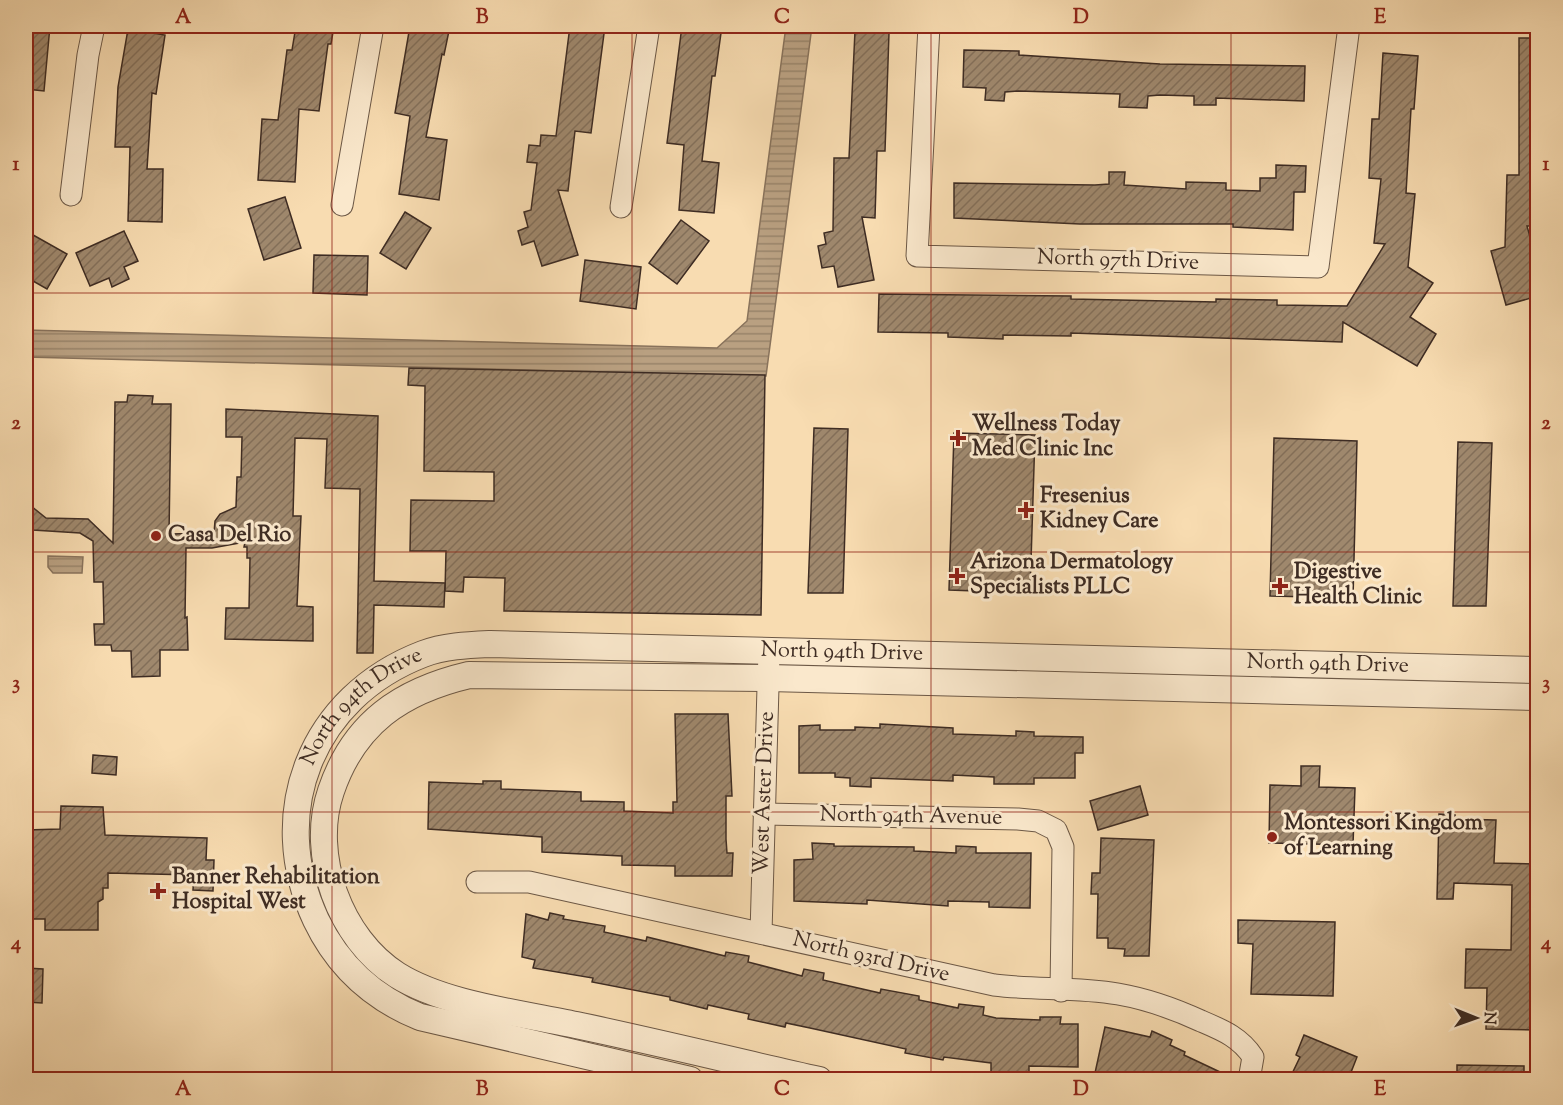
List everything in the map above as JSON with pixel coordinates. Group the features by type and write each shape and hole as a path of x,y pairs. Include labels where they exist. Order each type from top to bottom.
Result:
{"street":[{"path":"71,195 88,55 94,26"},
{"path":"342,205 373,26"},
{"path":"621,207 649,26"},
{"name":"North 97th Drive","path":"929,26 917,256 1318,267 1349,26"},
{"name":"North 94th Drive","path":"690,1080 444,1023 397,1008 355,977 339,957 323,933 309,904 299,872 296,809 300,784 328,726 351,699 380,675 423,654 466,644 1538,670"},
{"name":"West Aster Drive","path":"761,933 769,652"},
{"path":"1199,690 1200,662"},
{"name":"North 94th Drive","path":"819,1080 484,1005 425,988 398,975 376,957 335,897 325,866 323,845 327,802 344,762 370,724 404,698 424,688 478,675 768,678 1538,698"},
{"name":"North 94th Avenue","path":"764,814 1018,819 1038,821 1056,830 1063,847 1061,991"},
{"name":"North 93rd Drive","path":"477,882 530,882 994,985 1117,993 1181,1012 1230,1034 1244,1044 1253,1057 1249,1080"}],"shaded area":[{"path":"786,26 812,26 766,376 26,357 26,330 717,348 747,321"},
{"path":"48,556 83,557 82,573 53,573 48,567"}],"building":[{"path":"26,26 50,26 44,91 26,89"},
{"path":"296,26 334,26 331,44 328,44 319,111 299,109 295,182 258,180 262,119 278,120 287,50 292,50"},
{"path":"410,26 450,26 444,55 442,54 426,137 447,140 439,200 399,194 410,116 395,113"},
{"path":"570,26 605,26 591,133 575,131 568,191 558,190 578,255 542,266 534,241 522,245 518,231 528,227 524,212 531,210 537,163 527,162 529,145 540,146 541,135 556,136"},
{"path":"682,26 722,26 715,76 712,76 702,161 719,163 714,213 679,210 684,145 667,143"},
{"path":"128,29 165,35 156,94 152,93 147,169 163,169 162,222 128,221 130,147 115,147 118,87"},
{"path":"855,31 889,33 885,151 877,151 875,218 862,217 874,280 838,287 834,266 822,268 818,246 826,244 824,233 833,231 834,158 849,158"},
{"path":"1519,38 1538,38 1538,226 1527,226 1538,266 1538,296 1506,305 1491,251 1505,247 1507,175 1519,175"},
{"path":"964,50 1019,51 1019,55 1160,64 1305,66 1304,101 1216,98 1216,105 1194,105 1194,96 1160,95 1148,96 1147,108 1119,107 1120,94 1018,91 1005,92 1004,101 985,100 986,88 963,87"},
{"path":"1383,53 1418,56 1414,109 1411,109 1406,193 1415,194 1408,267 1433,283 1410,317 1436,334 1417,366 1343,322 1342,342 1071,333 1071,336 1003,335 1003,339 948,337 948,333 878,332 879,294 1071,296 1071,299 1216,302 1216,299 1277,300 1277,305 1347,306 1385,244 1374,243 1381,179 1369,178 1372,119 1379,119"},
{"path":"1276,165 1306,166 1305,192 1294,192 1293,230 1233,227 1233,224 1080,224 954,218 954,183 1095,185 1109,184 1109,172 1125,172 1124,185 1186,189 1186,182 1226,183 1226,190 1260,191 1260,178 1276,178"},
{"path":"285,197 301,248 264,260 248,209"},
{"path":"405,212 431,228 406,269 380,253"},
{"path":"681,220 709,241 677,284 649,263"},
{"path":"26,231 67,254 47,289 26,277"},
{"path":"124,231 138,261 124,267 129,279 112,287 109,278 90,286 76,253"},
{"path":"314,255 368,256 367,295 313,293"},
{"path":"585,260 641,267 636,309 580,301"},
{"path":"409,368 765,375 761,615 504,611 505,578 464,577 463,592 445,591 446,551 410,551 411,500 494,501 494,472 424,471 425,386 408,385"},
{"name":"Casa Del Rio","path":"128,395 153,396 152,404 171,404 169,534 214,533 215,521 220,514 236,507 237,477 241,477 242,437 226,437 226,409 378,416 374,581 445,583 444,607 374,605 373,653 357,653 360,489 325,488 327,439 295,438 293,516 301,516 297,606 313,607 313,641 225,639 226,608 249,608 250,558 247,558 245,542 212,548 186,548 185,618 187,617 188,650 160,650 160,676 132,677 131,651 112,651 111,645 95,645 94,624 104,624 103,582 94,582 93,541 80,533 33,530 33,527 26,522 26,502 46,518 88,519 113,543 115,402 127,402"},
{"path":"814,428 848,429 843,593 808,593"},
{"path":"954,433 1035,435 1030,593 949,590"},
{"path":"1274,438 1357,441 1353,598 1270,596"},
{"path":"1458,442 1492,443 1486,606 1453,606"},
{"path":"675,714 728,714 732,796 726,796 726,839 727,853 733,853 732,876 675,876 675,866 622,865 622,856 542,852 542,837 428,829 429,782 483,784 483,781 501,781 501,789 581,792 581,801 624,802 624,811 673,813 673,802 677,802"},
{"path":"880,724 953,728 953,734 1016,736 1016,731 1034,732 1034,736 1083,737 1083,753 1075,753 1075,778 1034,778 1034,784 994,784 994,777 953,775 953,781 871,778 871,787 850,786 850,778 835,777 835,773 799,773 799,726 820,725 820,730 855,730 855,727 880,728"},
{"path":"93,755 117,757 116,775 92,773"},
{"path":"1301,766 1320,766 1319,787 1355,788 1353,845 1269,843 1270,785 1301,786"},
{"path":"1140,786 1148,815 1098,830 1090,801"},
{"path":"61,806 103,807 105,835 207,838 206,860 214,860 213,891 193,890 194,875 108,873 108,888 103,888 103,899 98,902 98,930 45,930 45,919 33,919 33,904 26,903 26,830 60,829"},
{"path":"1439,814 1455,815 1455,819 1496,820 1494,863 1538,864 1538,1030 1486,1029 1487,988 1465,988 1466,949 1511,950 1512,885 1454,883 1453,899 1437,899"},
{"path":"1101,838 1154,840 1149,956 1124,956 1125,949 1108,948 1108,938 1097,938 1098,894 1091,894 1092,873 1100,873"},
{"path":"812,843 834,844 834,846 914,847 914,851 956,853 956,846 976,847 976,853 1031,853 1030,908 989,907 989,902 948,901 948,906 867,900 867,904 794,901 794,860 813,859"},
{"path":"550,913 564,916 563,919 605,926 604,932 646,941 647,937 725,956 726,952 749,956 748,962 802,976 804,969 824,973 823,980 880,993 881,989 919,996 919,1000 958,1008 959,1004 984,1007 983,1015 996,1018 1040,1020 1040,1017 1061,1017 1060,1024 1078,1024 1078,1067 1029,1066 1029,1075 991,1073 991,1063 944,1057 943,1060 905,1053 906,1049 786,1023 785,1027 748,1019 749,1014 708,1005 707,1009 670,1000 670,997 592,982 593,978 533,968 535,960 522,957 526,914 548,920"},
{"path":"1238,920 1335,922 1333,996 1251,994 1253,944 1238,943"},
{"path":"26,968 43,969 42,1003 26,1002"},
{"path":"1105,1027 1150,1037 1152,1031 1172,1040 1170,1045 1185,1052 1184,1055 1237,1080 1125,1080 1095,1073"},
{"path":"1304,1035 1357,1057 1348,1080 1289,1080 1300,1057 1296,1055"},
{"path":"1457,1065 1524,1066 1524,1080 1457,1080"}],"place":[{"name":"Wellness Today Med Clinic Inc","path":"958,438"},
{"name":"Fresenius Kidney Care","path":"1026,510"},
{"name":"Casa Del Rio","path":"156,536"},
{"name":"Arizona Dermatology Specialists PLLC","path":"957,576"},
{"name":"Digestive Health Clinic","path":"1280,586"},
{"name":"Montessori Kingdom of Learning","path":"1272,837"},
{"name":"Banner Rehabilitation Hospital West","path":"158,891"}]}
